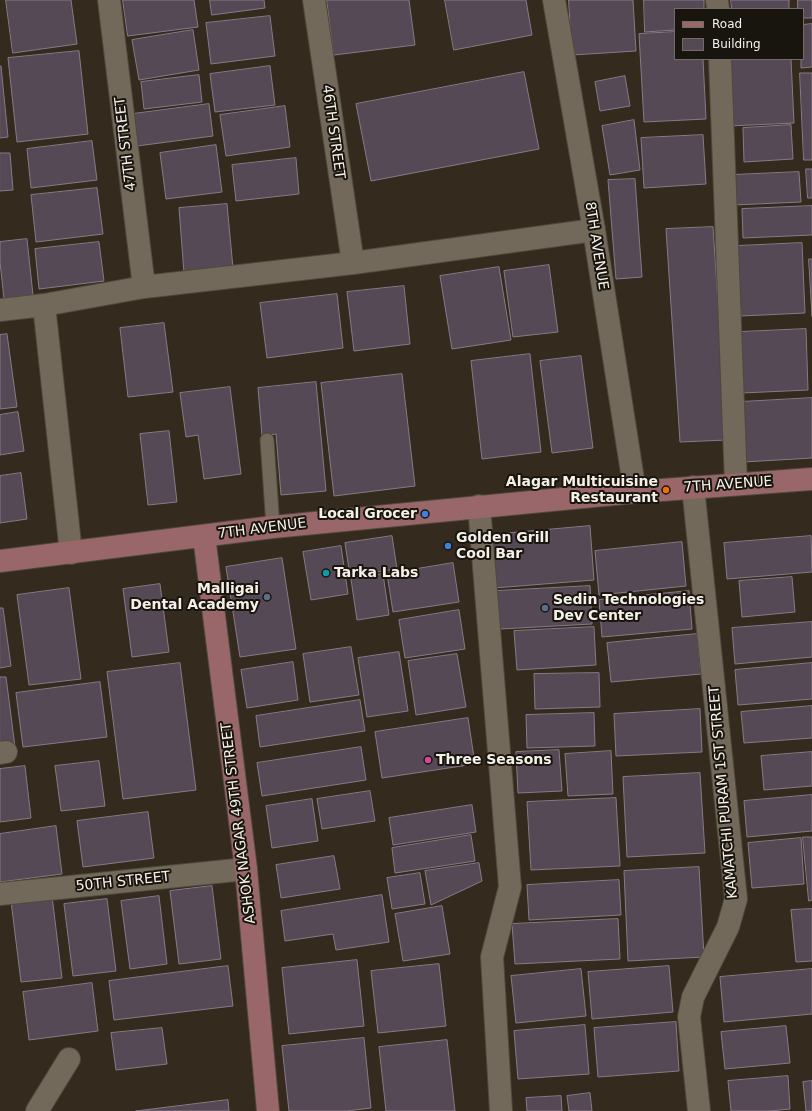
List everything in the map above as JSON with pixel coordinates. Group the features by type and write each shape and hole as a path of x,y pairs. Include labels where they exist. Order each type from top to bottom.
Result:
{"main road":[{"name":"7TH AVENUE","path":"0,561 273,527 479,506 693,487 812,479"},
{"name":"ASHOK NAGAR 49TH STREET","path":"204,536 246,869 268,1111"}],"street":[{"name":"47TH STREET","path":"109,0 144,287"},
{"name":"46TH STREET","path":"314,0 353,263"},
{"name":"8TH AVENUE","path":"554,0 594,230 635,492"},
{"path":"720,60 736,484"},
{"path":"0,310 44,305 144,287 353,263 594,230"},
{"path":"44,305 71,553"},
{"name":"KAMATCHI PURAM 1ST STREET","path":"693,487 736,899 728,927 693,997 689,1017 699,1111"},
{"path":"479,506 510,887 492,957 501,1111"},
{"name":"50TH STREET","path":"0,894 246,869"},
{"path":"37,1111 69,1059"}],"lane":[{"path":"267,440 273,527"}],"building":[{"path":"6,0 71,0 77,44 13,53"},
{"path":"123,0 194,0 198,27 128,36"},
{"path":"210,0 264,0 265,8 212,15"},
{"path":"327,0 409,0 415,45 334,55"},
{"path":"445,0 526,0 532,35 454,50"},
{"path":"569,0 633,0 636,51 572,55"},
{"path":"644,0 704,0 704,8 674,8 674,30 645,32"},
{"path":"731,0 789,0 789,8 732,8"},
{"path":"798,0 812,0 812,18 804,18 804,8 798,8"},
{"path":"270,16 275,56 211,64 206,23"},
{"path":"812,24 812,67 801,68 801,60 804,60 804,25"},
{"path":"193,30 199,70 139,80 132,40"},
{"path":"674,32 674,60 703,60 706,119 644,122 639,34"},
{"path":"79,51 88,134 17,142 8,58"},
{"path":"726,60 791,60 794,123 729,126"},
{"path":"0,66 8,137 0,138"},
{"path":"270,66 275,105 215,112 210,74"},
{"path":"524,72 539,149 371,181 356,104"},
{"path":"800,73 812,73 812,160 804,160"},
{"path":"199,75 202,102 144,109 141,82"},
{"path":"625,76 630,106 600,111 595,82"},
{"path":"209,104 213,136 137,146 133,114"},
{"path":"285,106 290,147 226,156 220,115"},
{"path":"634,120 640,170 610,175 602,126"},
{"path":"791,125 793,159 744,162 743,128"},
{"path":"703,135 706,184 644,188 641,138"},
{"path":"92,141 97,180 31,188 27,149"},
{"path":"216,145 222,192 166,199 160,153"},
{"path":"0,153 10,153 13,190 0,191"},
{"path":"296,158 299,194 236,201 232,165"},
{"path":"806,169 812,169 812,198 808,198"},
{"path":"799,172 801,202 733,205 732,175"},
{"path":"635,179 642,277 616,279 608,180"},
{"path":"97,188 103,234 36,242 31,195"},
{"path":"227,204 233,268 184,273 179,208"},
{"path":"812,206 812,235 743,238 742,209"},
{"path":"713,227 727,440 680,442 666,229"},
{"path":"27,239 33,295 4,299 0,262 0,242"},
{"path":"99,242 104,281 39,289 35,249"},
{"path":"802,243 805,313 741,316 737,246"},
{"path":"809,259 812,259 812,316"},
{"path":"549,265 558,332 513,337 504,271"},
{"path":"499,267 511,340 452,349 440,276"},
{"path":"404,286 410,344 354,351 347,292"},
{"path":"337,294 343,348 267,358 260,303"},
{"path":"164,323 173,392 128,397 120,328"},
{"path":"806,329 808,390 742,393 740,332"},
{"path":"7,334 17,407 0,409 0,335"},
{"path":"530,354 541,452 482,459 471,361"},
{"path":"581,356 593,448 552,453 540,361"},
{"path":"402,374 415,486 334,496 321,383"},
{"path":"316,382 326,491 281,495 276,434 262,436 258,388"},
{"path":"230,387 241,474 204,479 198,435 186,437 180,393"},
{"path":"812,398 812,458 744,462 741,402"},
{"path":"18,412 24,451 0,455 0,415"},
{"path":"169,431 177,502 148,505 140,434"},
{"path":"21,473 27,519 0,523 0,476"},
{"path":"590,526 594,580 494,588 490,535"},
{"path":"392,536 397,569 350,576 345,543"},
{"path":"811,536 812,572 727,579 724,543"},
{"path":"682,542 686,586 599,595 595,551"},
{"name":"Tarka Labs","path":"341,546 348,594 311,600 303,552"},
{"path":"282,558 296,649 240,657 226,567"},
{"path":"453,563 459,602 393,612 387,574"},
{"path":"383,574 389,615 357,620 351,579"},
{"path":"792,577 795,612 742,617 739,581"},
{"path":"160,584 169,652 132,657 123,589"},
{"name":"Sedin Technologies Dev Center","path":"590,586 592,624 500,629 497,591"},
{"path":"69,588 81,679 29,685 17,595"},
{"path":"689,591 692,629 602,637 599,600"},
{"path":"0,608 3,608 11,666 0,668"},
{"path":"459,610 465,649 405,658 399,620"},
{"path":"812,622 812,657 735,664 732,628"},
{"path":"594,627 596,665 517,670 514,631"},
{"path":"697,634 701,674 611,682 607,643"},
{"path":"351,647 359,695 310,702 303,654"},
{"path":"399,652 408,711 367,717 358,658"},
{"path":"457,654 466,707 416,715 408,661"},
{"path":"293,662 298,700 247,708 241,670"},
{"path":"180,663 196,790 123,799 107,672"},
{"path":"812,663 812,699 738,705 735,670"},
{"path":"599,673 600,707 535,709 534,674"},
{"path":"0,677 6,677 15,747 0,749"},
{"path":"100,682 107,737 23,747 16,693"},
{"path":"360,700 365,731 260,747 256,716"},
{"path":"812,706 812,738 744,743 741,712"},
{"path":"700,709 702,752 616,756 614,714"},
{"path":"594,713 595,746 527,748 526,715"},
{"path":"468,718 475,764 382,778 375,732"},
{"path":"361,747 366,780 262,796 257,763"},
{"path":"559,750 562,791 518,793 516,752"},
{"path":"611,751 613,794 568,796 565,754"},
{"path":"812,752 812,786 764,790 761,756"},
{"path":"99,761 105,806 61,811 55,766"},
{"path":"25,766 31,818 0,822 0,769"},
{"path":"700,773 705,853 627,857 623,777"},
{"path":"370,791 375,821 322,829 317,799"},
{"path":"812,795 812,831 747,837 744,801"},
{"path":"616,798 620,866 531,870 527,802"},
{"path":"312,799 318,841 272,848 266,806"},
{"path":"472,805 476,832 393,845 389,818"},
{"path":"148,812 154,858 83,867 77,821"},
{"path":"56,826 62,874 0,882 0,834"},
{"path":"471,835 475,861 395,873 392,848"},
{"path":"803,837 812,837 812,900 809,901"},
{"path":"801,838 804,884 752,888 748,843"},
{"path":"334,856 340,889 281,898 276,865"},
{"path":"479,863 482,881 431,905 425,871"},
{"path":"699,867 704,957 628,961 624,871"},
{"path":"420,873 425,904 392,909 387,878"},
{"path":"619,880 621,915 529,920 527,885"},
{"path":"212,886 221,959 179,964 170,891"},
{"path":"382,895 389,942 336,950 333,934 285,941 281,911"},
{"path":"52,896 62,978 21,982 11,901"},
{"path":"159,896 167,964 130,969 121,901"},
{"path":"107,899 116,971 73,976 64,904"},
{"path":"442,906 450,954 403,961 395,914"},
{"path":"812,909 812,961 796,962 791,910"},
{"path":"618,919 620,959 515,964 512,924"},
{"path":"357,960 364,1026 289,1034 282,968"},
{"path":"439,964 446,1026 378,1033 371,971"},
{"path":"228,966 233,1006 114,1020 109,981"},
{"path":"669,966 673,1012 592,1019 588,972"},
{"path":"581,969 586,1016 516,1023 511,976"},
{"path":"812,969 812,1014 724,1022 720,977"},
{"path":"92,983 98,1031 29,1040 23,992"},
{"path":"676,1022 679,1071 598,1077 594,1028"},
{"path":"585,1025 589,1074 518,1079 514,1031"},
{"path":"786,1026 790,1063 725,1069 721,1032"},
{"path":"162,1028 167,1064 116,1070 111,1033"},
{"path":"364,1038 371,1108 346,1111 289,1111 282,1046"},
{"path":"447,1040 455,1111 386,1111 379,1047"},
{"path":"788,1076 790,1109 769,1111 731,1111 728,1081"},
{"path":"812,1081 812,1111 806,1111 803,1082"},
{"path":"590,1093 592,1111 569,1111 567,1096"},
{"path":"561,1096 562,1111 527,1111 526,1098"},
{"path":"228,1100 229,1111 136,1111"}],"place":[{"name":"Alagar Multicuisine Restaurant","path":"666,490"},
{"name":"Local Grocer","path":"425,514"},
{"name":"Golden Grill Cool Bar","path":"448,546"},
{"name":"Tarka Labs","path":"326,573"},
{"name":"Malligai Dental Academy","path":"267,597"},
{"name":"Sedin Technologies Dev Center","path":"545,608"},
{"name":"Three Seasons","path":"428,760"}]}
